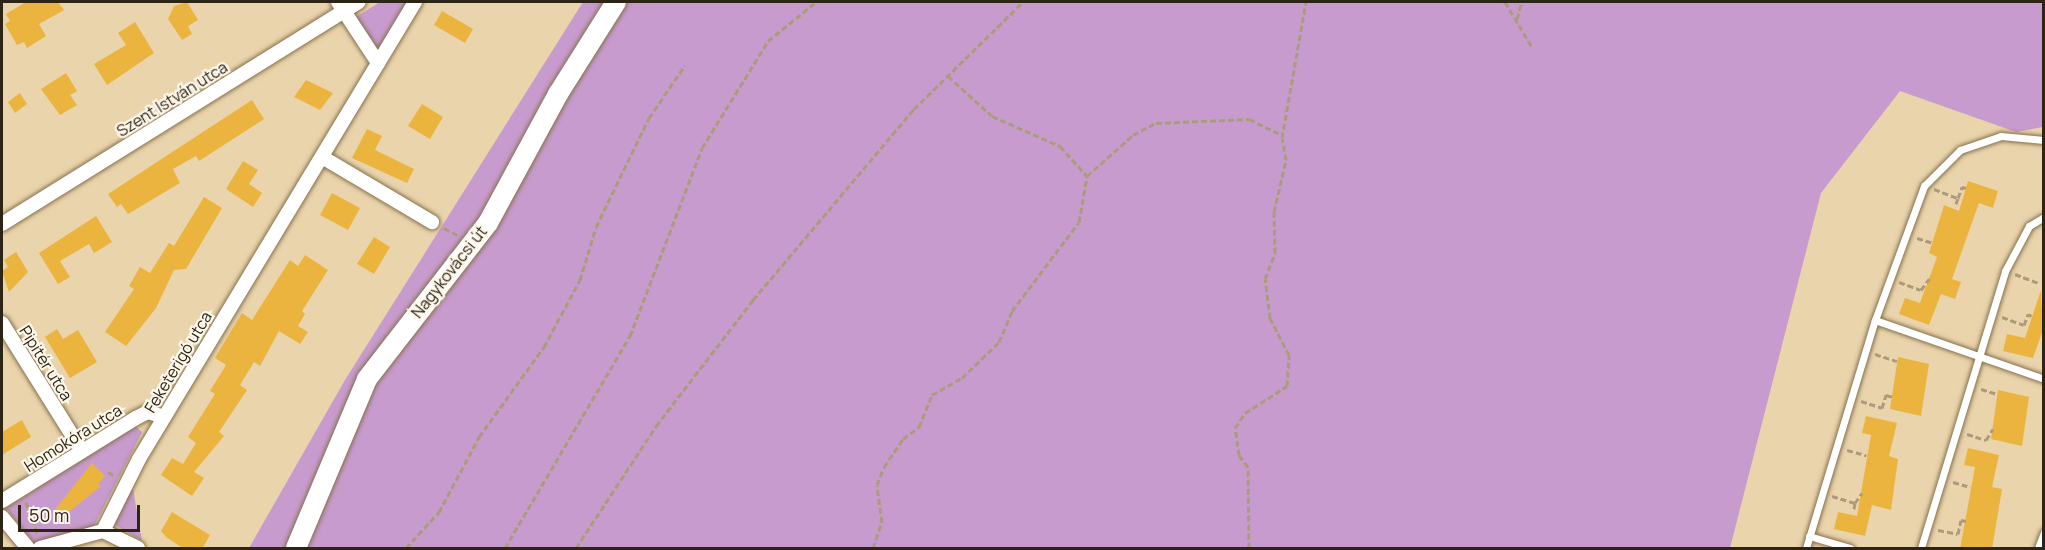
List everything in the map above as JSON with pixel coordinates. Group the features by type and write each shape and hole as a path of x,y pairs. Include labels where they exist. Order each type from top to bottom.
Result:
{"street":[{"name":"Szent István utca","path":"2,224 341,6 359,2"},
{"name":"Feketerigó utca","path":"104,531 164,417 415,2"},
{"name":"Nagykovácsi út","path":"296,549 367,378 473,245 616,2"},
{"path":"341,6 378,63"},
{"path":"322,157 432,222"},
{"name":"Pipitér utca","path":"2,323 82,451"},
{"name":"Homokóra utca","path":"2,501 148,412 164,417"},
{"path":"2,517 28,549"},
{"path":"40,549 104,531 138,549"}],"lane":[{"path":"1806,549 1875,320 1924,186 1960,150 2001,136 2043,140"},
{"path":"1921,549 2005,271 2029,226 2043,217"},
{"path":"1875,320 1979,359 2043,379"},
{"path":"2038,549 2043,531"},
{"path":"1809,536 1850,549"}],"path":[{"path":"505,549 625,345 702,148 768,41 816,2"},
{"path":"576,549 656,426 753,300 914,109 1023,2"},
{"path":"1249,549 1248,467 1239,455 1235,428 1249,411 1285,390 1290,367 1287,349 1270,318 1265,279 1275,253 1274,212 1285,166 1282,135 1306,2"},
{"path":"1506,2 1532,47"},
{"path":"1517,21 1522,2"},
{"path":"406,549 439,512 479,437 544,347 580,280 599,220 649,118 685,65"},
{"path":"948,76 992,116 1060,146 1087,176"},
{"path":"873,549 882,522 877,485 884,467 903,439 918,427 932,395 963,378 999,342 1012,311 1079,222 1087,176 1132,135 1156,123 1249,119 1282,135"},
{"path":"1924,186 1958,198"},
{"path":"1956,204 1962,187 1966,188"},
{"path":"432,222 473,245"},
{"path":"2005,271 2038,283"},
{"path":"1889,278 1921,290"},
{"path":"1919,295 1929,279"},
{"path":"1992,314 2024,325"},
{"path":"2023,330 2028,314 2032,316"},
{"path":"1865,351 1897,361"},
{"path":"1971,386 1997,394"},
{"path":"1880,413 1886,395 1893,397"},
{"path":"1851,398 1882,408"},
{"path":"1985,446 1993,429"},
{"path":"1957,431 1986,440"},
{"path":"1836,447 1866,455"},
{"path":"108,472 116,476"},
{"path":"1942,480 1970,487"},
{"path":"19,491 37,528"},
{"path":"1822,493 1855,503"},
{"path":"1854,509 1862,493"},
{"path":"1928,527 1957,536 1961,520 1966,521"}],"shaded area":[{"path":"380,2 408,2 378,50 356,17"},
{"path":"583,2 2043,2 2043,127 2016,132 1900,91 1821,193 1730,548 249,548 345,380"},
{"path":"135,426 142,432 93,528 35,544 6,508"},
{"path":"130,487 133,489 142,541 114,524"}],"building":[{"path":"26,2 58,2 64,10 39,24 46,36 27,48 24,42 17,45 5,24 10,21 6,14"},
{"path":"187,2 198,20 188,26 192,34 182,40 168,19 174,6"},
{"path":"442,11 473,29 465,43 434,25"},
{"path":"135,22 154,53 107,85 94,64 126,45 118,33"},
{"path":"66,73 77,91 70,95 77,105 60,115 41,89"},
{"path":"306,80 333,93 320,110 294,97"},
{"path":"20,93 27,104 15,113 8,102"},
{"path":"252,100 264,119 199,161 196,156 173,169 180,183 128,214 121,204 117,207 108,194"},
{"path":"422,104 443,117 430,139 408,126"},
{"path":"367,129 382,136 375,150 414,169 407,183 352,158"},
{"path":"243,161 258,170 249,184 262,193 253,207 226,189"},
{"path":"1968,181 1998,191 1993,208 1979,203 1952,279 1961,282 1955,299 1941,294 1929,325 1899,314 1905,298 1920,303 1937,257 1929,253 1944,205 1959,211"},
{"path":"332,193 360,208 348,230 320,215"},
{"path":"204,197 222,208 186,269 174,270 156,308 126,346 105,332 134,289 129,286 140,267 150,273 169,243 174,246"},
{"path":"96,216 112,242 94,253 89,244 60,261 70,277 58,284 39,253"},
{"path":"374,237 390,247 374,274 357,264"},
{"path":"16,252 28,272 9,292 2,271 8,267 4,260"},
{"path":"305,255 328,270 302,311 305,314 298,326 308,332 300,344 279,331 260,366 254,362 240,385 247,390 219,432 224,436 194,472 204,478 192,496 161,475 172,458 183,464 196,443 188,437 215,394 210,391 226,365 215,358 242,313 252,320 290,260 298,266"},
{"path":"2041,290 2043,330 2033,358 2003,351 2007,334 2025,338"},
{"path":"57,329 63,339 78,330 97,362 70,378 45,337"},
{"path":"1898,357 1929,364 1921,416 1890,409"},
{"path":"1998,390 2029,397 2022,446 1991,439"},
{"path":"1866,416 1897,423 1889,456 1898,459 1891,510 1872,505 1865,536 1834,529 1838,512 1857,516 1871,435 1862,433"},
{"path":"22,420 31,437 2,455 2,432"},
{"path":"1968,448 1999,455 1992,487 2002,489 1992,549 1960,549 1975,467 1964,465"},
{"path":"92,463 105,476 98,484 101,486 60,519 53,512"},
{"path":"172,512 210,535 202,549 184,549 161,531"}]}
